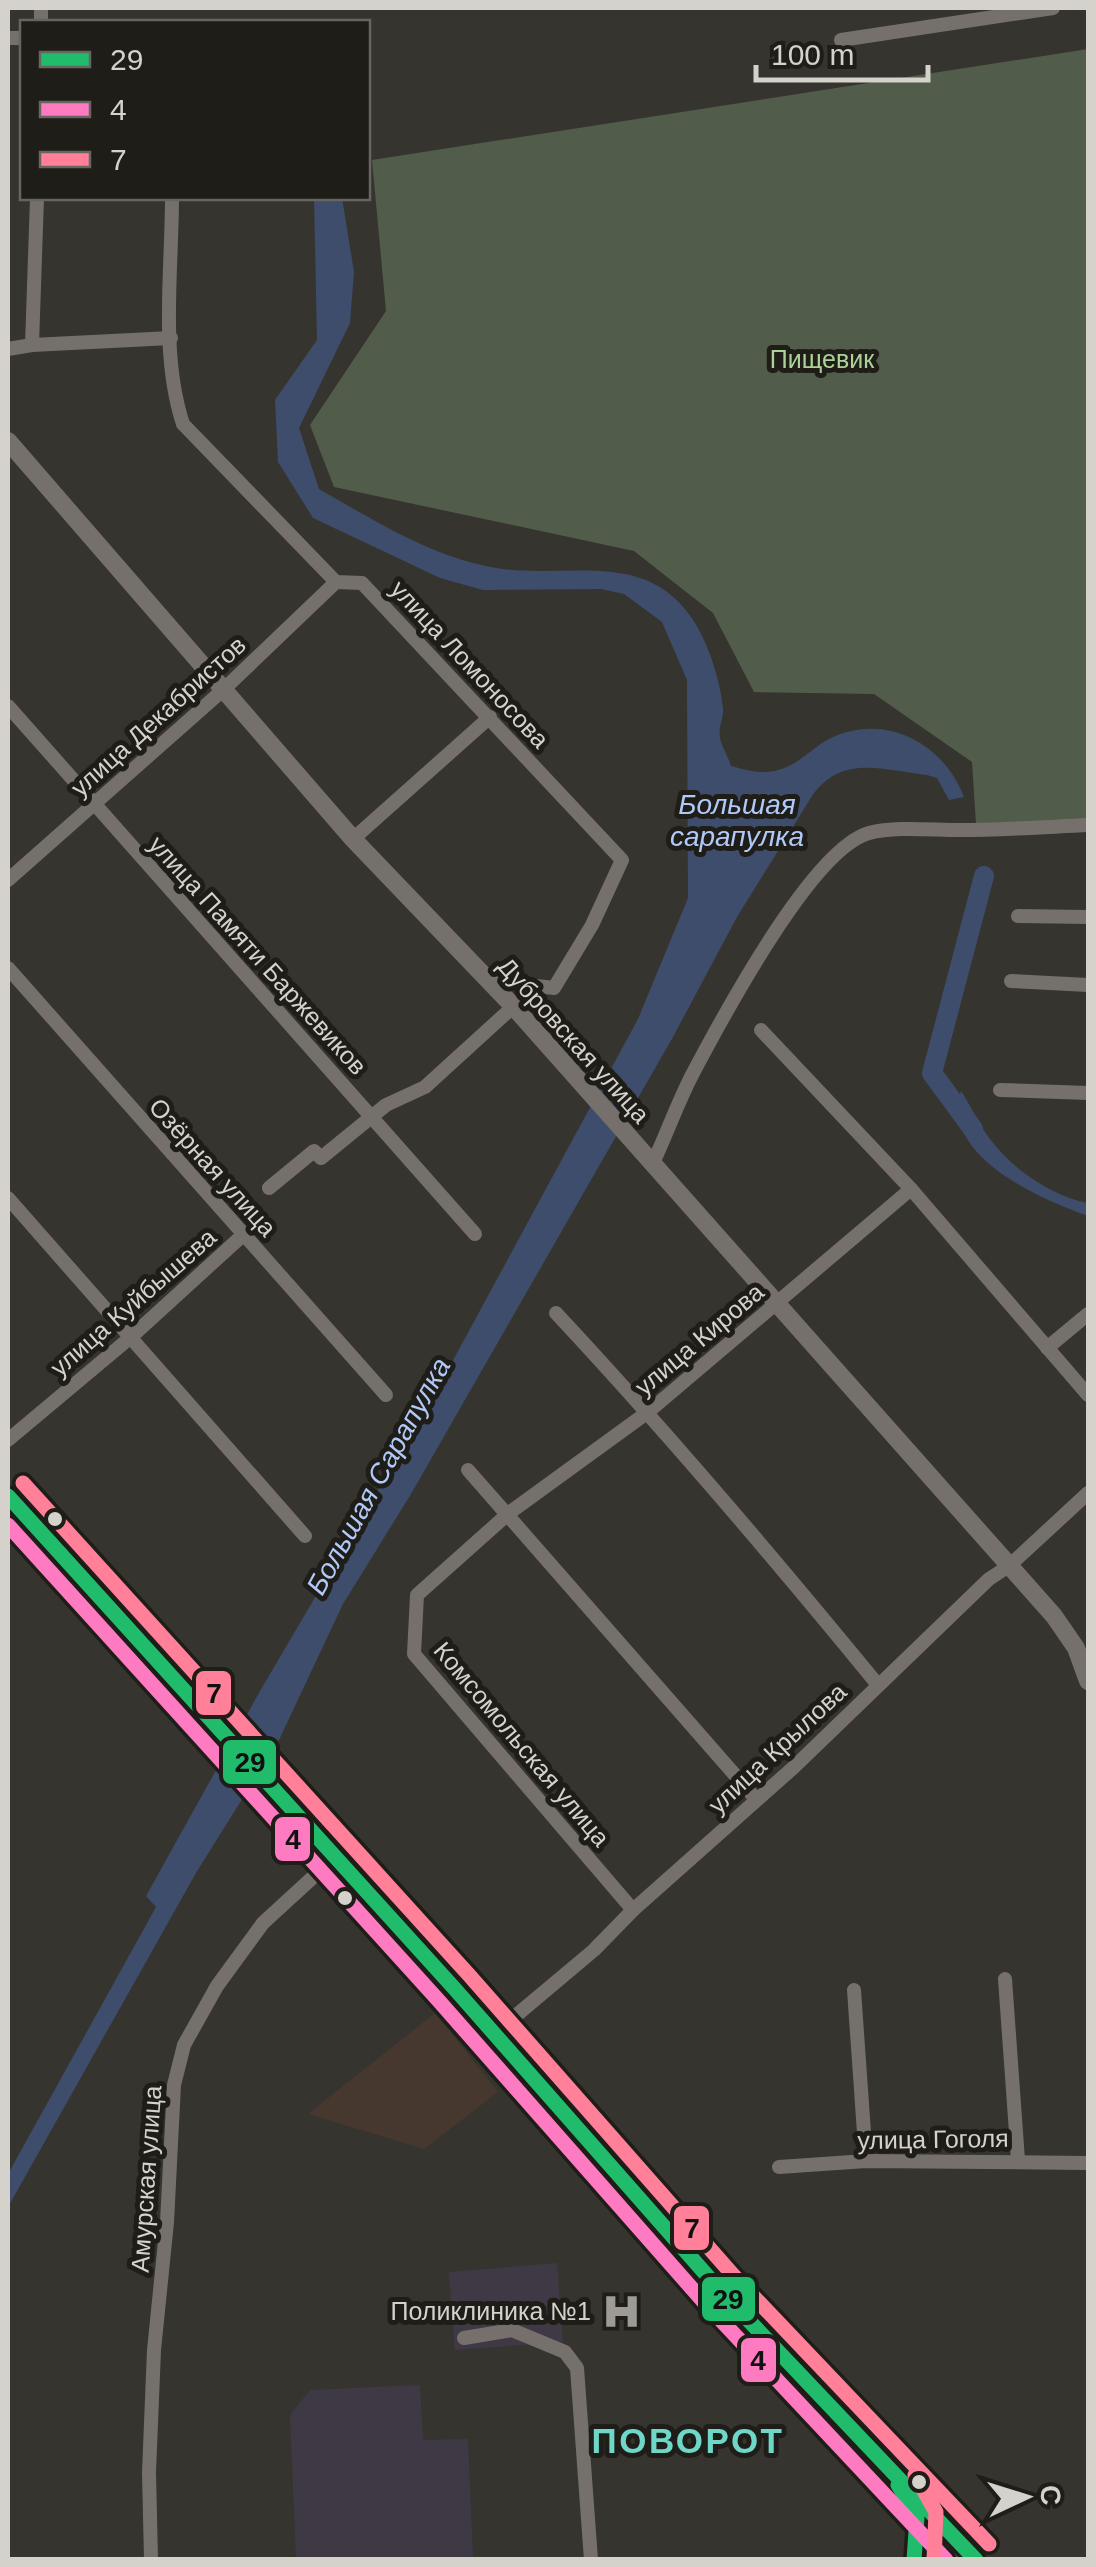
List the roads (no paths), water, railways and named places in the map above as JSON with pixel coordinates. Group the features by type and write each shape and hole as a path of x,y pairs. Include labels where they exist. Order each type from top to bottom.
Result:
{"main road":[{"path":"8,1496 718,2288 972,2557"},
{"path":"871,2452 906,2495 918,2517 914,2560 931,2556 972,2557"}],"street":[{"path":"842,40 1053,8"},
{"path":"32,345 37,200"},
{"name":"улица Ломоносова","path":"172,200 171,338 176,402 182,424 336,582 362,583 622,860 592,925 554,988 536,986 512,1006"},
{"path":"8,349 171,338"},
{"name":"Дубровская улица","path":"8,441 353,839 512,1006 1054,1616 1076,1648 1088,1681"},
{"name":"улица Декабристов","path":"8,880 224,690 336,582"},
{"name":"улица Памяти Баржевиков","path":"8,706 476,1234"},
{"path":"353,839 490,717"},
{"path":"647,1159 785,916 840,849 855,838 885,831 1088,825"},
{"path":"1018,916 1088,918"},
{"name":"Озёрная улица","path":"8,968 386,1395"},
{"path":"1012,981 1088,985"},
{"path":"269,1188 314,1151 322,1158 386,1105 425,1087 512,1006"},
{"path":"761,1030 911,1189 1088,1396"},
{"path":"1000,1090 1088,1092"},
{"name":"улица Кирова","path":"509,1514 648,1412 911,1189"},
{"path":"8,1198 305,1536"},
{"name":"улица Куйбышева","path":"8,1440 131,1337 243,1235"},
{"path":"556,1313 648,1412 878,1685"},
{"path":"1047,1348 1088,1314"},
{"path":"468,1470 756,1799"},
{"name":"улица Крылова","path":"494,2034 594,1950 989,1580 1088,1493"},
{"name":"Комсомольская улица","path":"509,1514 417,1595 414,1654 633,1910"},
{"name":"Амурская улица","path":"152,2560 149,2472 154,2350 167,2222 174,2085 184,2045 217,1986 263,1923 335,1857"},
{"path":"1005,1979 1018,2160"},
{"path":"854,1990 866,2161"},
{"name":"улица Гоголя","path":"779,2167 866,2161 1088,2162"},
{"path":"464,2338 512,2330 566,2352 577,2368 591,2560"}],"water":[{"name":"Большая сарапулка","path":"314,200 342,200 354,272 350,323 299,428 319,489 402,535 468,561 519,570 604,571 631,575 656,585 678,602 707,647 722,698 720,738 731,766 754,771 786,768 831,738 852,731 892,731 928,748 955,778 964,797 949,800 937,778 879,768 836,774 812,796 737,917 673,1037 411,1494 343,1604 279,1740 196,1873 8,2207 8,2174 156,1907 146,1896 260,1691 438,1388 638,1019 688,898 687,680 662,622 624,594 601,589 483,590 440,578 313,518 278,462 275,400 317,340"},
{"path":"961,1091 986,1134 1010,1161 1047,1188 1088,1203 1088,1216 1021,1186 979,1155 965,1136 958,1114"}],"waterway":[{"name":"Большая Сарапулка","path":"973,1129 932,1073 984,876"}],"place":[{"name":"Поликлиника №1","path":"621,2311"}],"district":[{"name":"ПОВОРОТ","path":"688,2441"}],"park label":[{"name":"Пищевик","path":"822,359"}]}
